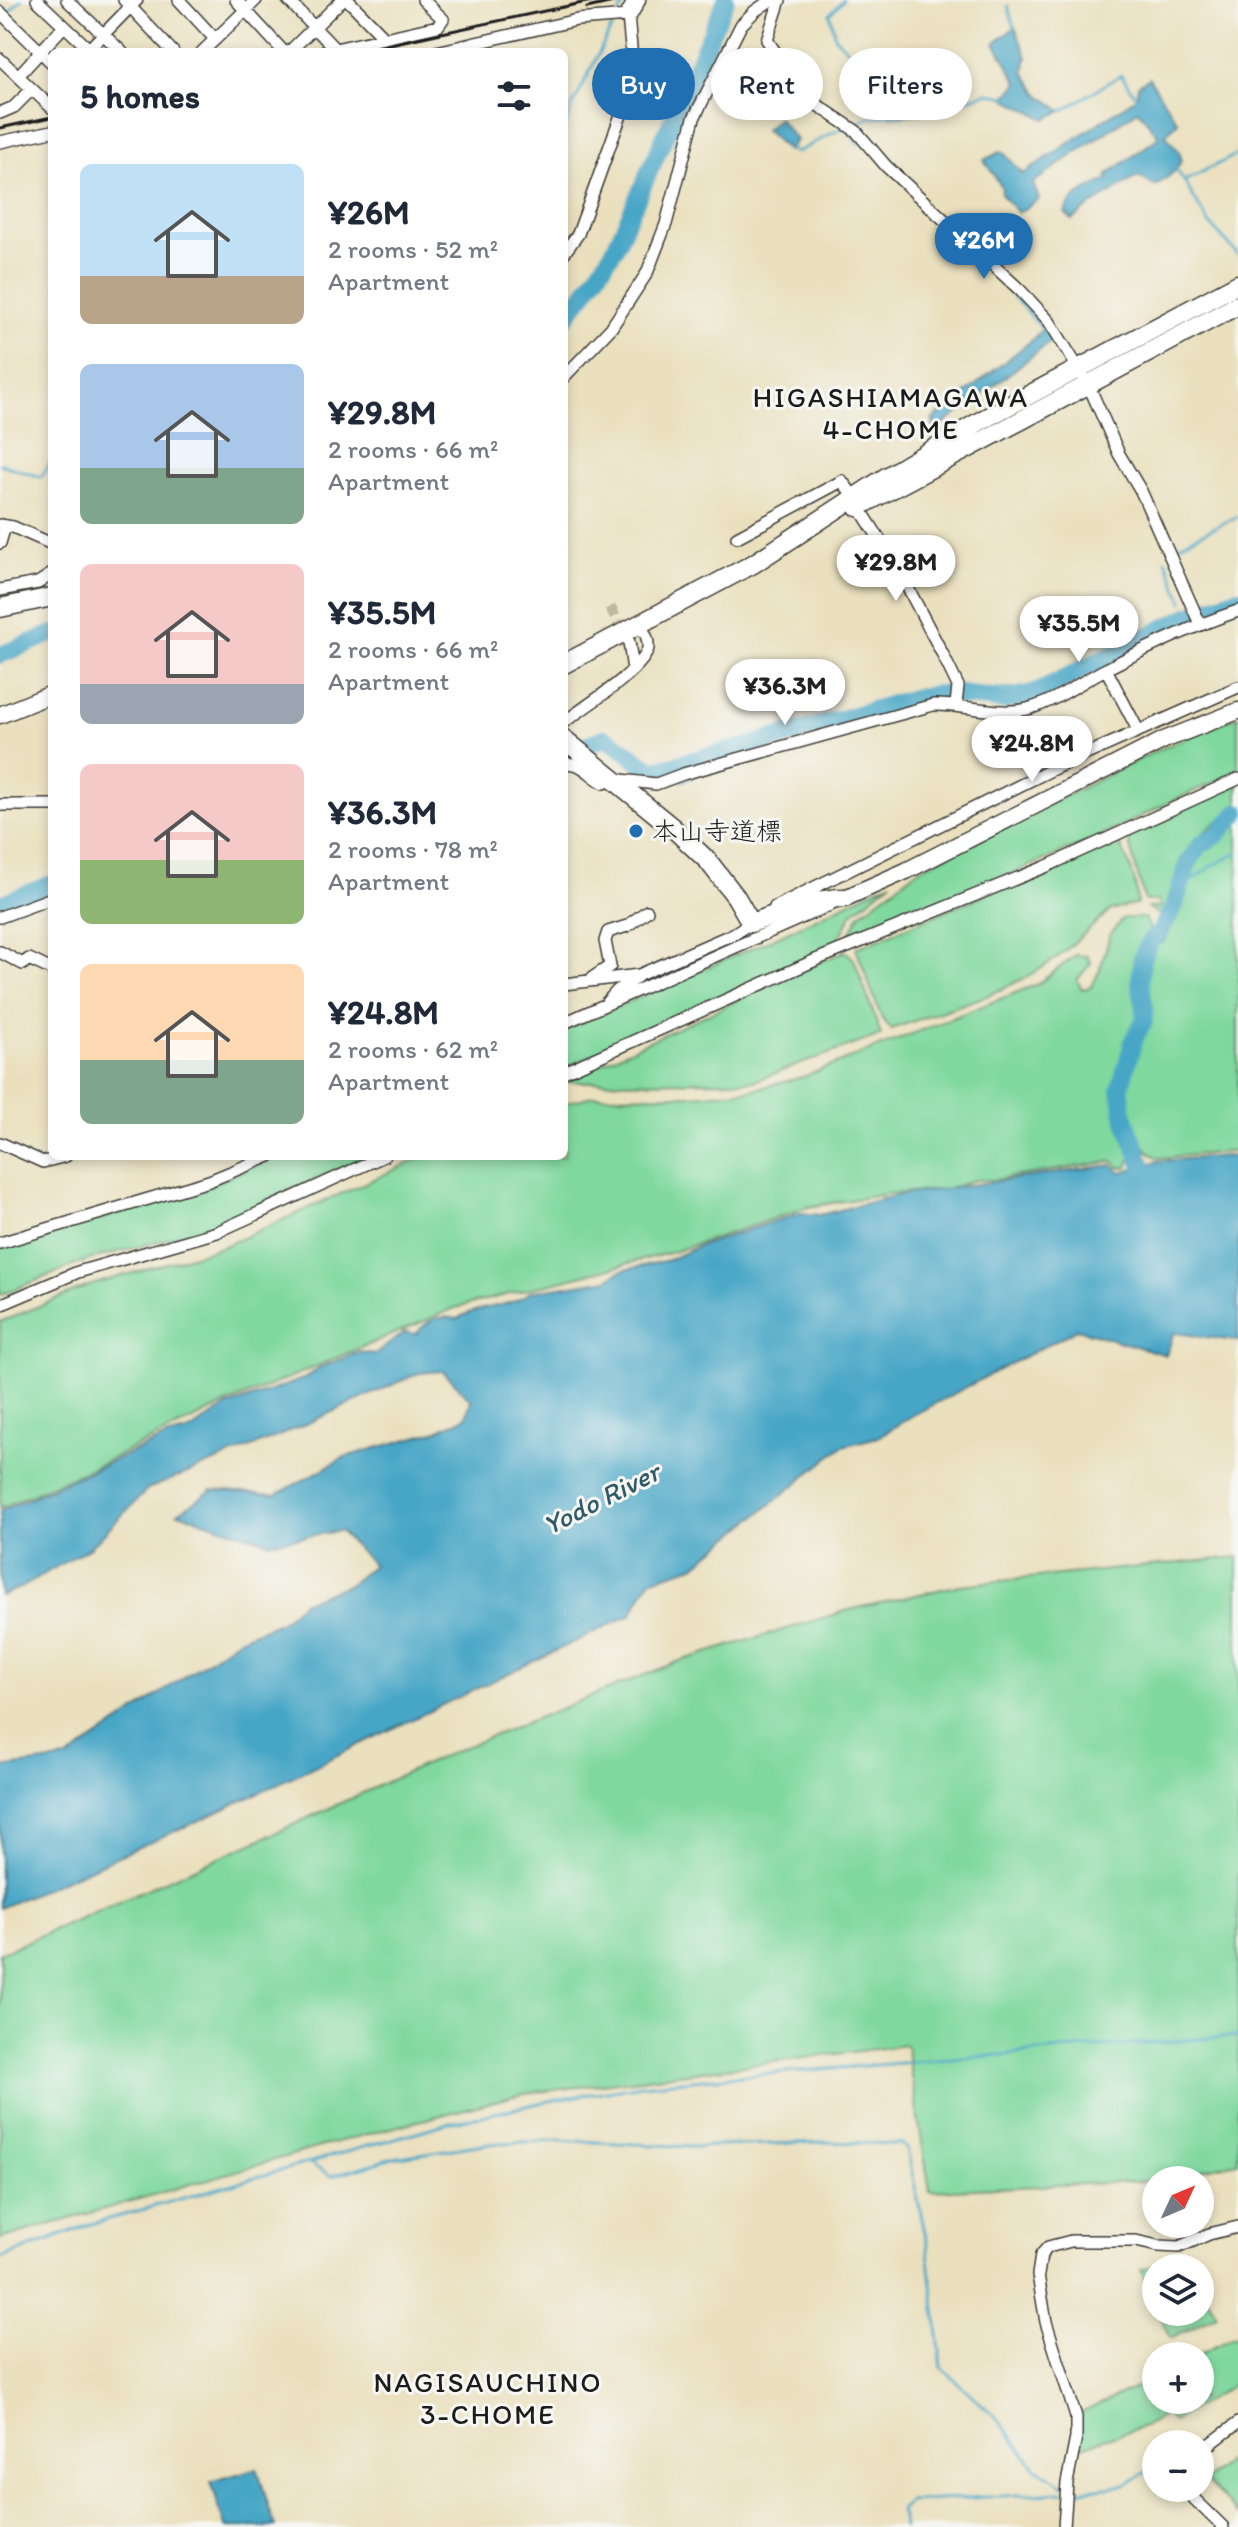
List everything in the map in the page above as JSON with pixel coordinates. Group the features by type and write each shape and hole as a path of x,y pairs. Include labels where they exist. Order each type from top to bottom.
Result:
{"main road":[{"path":"628,16 637,0"},
{"path":"1084,376 1238,284"},
{"path":"568,662 753,564 857,502 982,420 1238,305"},
{"path":"0,608 48,599"},
{"path":"0,715 48,696"},
{"path":"568,742 708,861 736,897 751,923 807,904 845,898 906,871 1164,740 1238,711"}],"street":[{"path":"37,0 88,48"},
{"path":"67,0 118,48"},
{"path":"179,0 215,39"},
{"path":"236,0 282,48"},
{"path":"206,48 256,0"},
{"path":"288,0 334,48"},
{"path":"290,48 345,0 385,38"},
{"path":"340,48 438,26 443,19 423,0"},
{"path":"568,373 611,328 647,273 666,224 694,118 741,25 771,0"},
{"path":"780,0 767,40 791,75 819,106 856,131 886,166 1020,290 1049,321 1084,376 1119,454 1141,491 1200,624"},
{"path":"92,48 130,2 170,48"},
{"path":"0,12 48,59"},
{"path":"454,48 577,20 628,16 634,79 578,234 568,248"},
{"path":"18,76 64,26"},
{"path":"0,59 48,105"},
{"path":"0,113 14,107 31,90"},
{"path":"0,142 48,132"},
{"path":"737,537 842,481 896,565 958,686 956,705"},
{"path":"0,543 3,526 48,542"},
{"path":"1,588 38,583 48,577"},
{"path":"0,617 48,599"},
{"path":"568,764 579,765 600,782 613,779 656,784 933,705 1004,711 1032,708 1200,624 1238,611"},
{"path":"568,719 641,664 648,649 647,635 639,625"},
{"path":"629,642 633,670"},
{"path":"1106,669 1138,730"},
{"path":"604,1005 639,975 751,923 768,910 1138,730 1238,687"},
{"path":"568,1070 818,959 1045,867 1238,779"},
{"path":"0,805 48,805"},
{"path":"568,1021 845,898"},
{"path":"0,917 48,899"},
{"path":"588,981 610,966 605,941 608,932 627,926 647,911"},
{"path":"0,952 23,964 29,959 48,968"},
{"path":"568,984 639,975"},
{"path":"0,1143 43,1162 51,1160"},
{"path":"0,1243 209,1181 260,1160"},
{"path":"0,1305 78,1272 217,1232 375,1160"},
{"path":"1064,2527 1076,2417 1046,2322 1038,2275 1041,2255 1048,2247 1071,2241 1136,2241 1179,2247 1209,2234 1238,2227"},
{"path":"1214,2441 1238,2423"},
{"path":"1197,2502 1223,2527"}],"green space":[{"path":"1238,716 1238,772 1097,838 841,945 860,914 919,869 1162,748"},
{"path":"1238,783 1238,806 1198,838 1181,861 1171,912 1165,918 1148,908 1161,907 1158,901 1145,901 1127,836"},
{"path":"1238,821 1238,1151 1158,1158 1138,1138 1129,1110 1130,1065 1152,1009 1143,979 1144,965 1154,943 1163,943 1182,908 1186,877 1197,850 1220,839"},
{"path":"1117,840 1132,871 1137,904 1111,910 1057,958 1029,976 989,995 891,1029 882,1019 856,948"},
{"path":"892,881 852,913 830,950 568,1066 568,1028 779,936"},
{"path":"1123,918 1145,918 1151,932 1138,951 1139,1021 1117,1075 1116,1100 1127,1136 1125,1143 1132,1155 1128,1167 1119,1167 1113,1161 993,1180 975,1180 947,1189 886,1194 808,1207 673,1252 455,1308 224,1405 0,1508 0,1322 91,1285 222,1247 416,1160 568,1160 568,1102 593,1096 692,1095 751,1090 803,1077 1038,984 1076,955 1087,956 1091,963 1077,980 1082,989 1091,987 1110,935"},
{"path":"845,951 854,959 881,1035 754,1081 568,1082 568,1078"},
{"path":"268,1160 359,1160 197,1231 88,1260 0,1295 0,1248 191,1193"},
{"path":"1238,1557 1238,2162 1214,2167 1142,2166 1142,2181 930,2191 906,2045 523,2094 337,2142 0,2239 0,1953 450,1753 677,1662 849,1610 960,1585"},
{"path":"1165,2326 1195,2326 1170,2339"},
{"path":"1235,2336 1238,2342 1238,2382 1214,2396 1214,2347"},
{"path":"1142,2385 1142,2414 1166,2414 1147,2425 1080,2447 1079,2414"},
{"path":"1166,2414 1185,2414 1173,2421"},
{"path":"1238,2450 1238,2515 1214,2490 1214,2473"}],"water":[{"path":"1015,27 1027,57 1024,72 1039,94 1062,111 1045,119 1005,98 1018,83 995,43"},
{"path":"1149,78 1178,122 1166,134 1181,156 1174,171 1155,186 1138,176 1072,220 1065,213 1077,197 1107,180 1108,174 1159,137 1138,110 1033,183 1039,199 1018,213 1001,194 1002,188 984,160 1002,151 1023,174 1130,102 1136,97 1138,85"},
{"path":"780,120 796,140 788,151 765,130"},
{"path":"1045,326 1054,339 934,432 933,419 1032,340"},
{"name":"Yodo River","path":"1238,1158 1238,1341 1174,1333 1166,1355 1077,1329 915,1414 878,1437 843,1446 694,1566 650,1580 631,1615 214,1814 0,1908 0,1768 67,1759 238,1639 280,1622 304,1601 350,1584 373,1565 340,1531 269,1542 178,1513 212,1490 276,1495 345,1457 437,1431 466,1417 471,1400 443,1371 419,1373 281,1435 148,1489 90,1547 22,1587 0,1596 0,1511 169,1436 188,1432 226,1407 306,1378 319,1368 360,1352 376,1354 404,1332 416,1334 434,1319 457,1319 514,1301 530,1292 608,1279 620,1271 668,1260 699,1246 800,1213 820,1215 894,1196 1112,1165 1122,1172 1158,1161"},
{"path":"257,2468 275,2527 225,2527 211,2482"}],"waterway":[{"path":"8,13 21,0"},
{"path":"619,14 626,0"},
{"path":"568,314 614,250 726,0"},
{"path":"843,0 830,14 835,37 846,48"},
{"path":"1008,6 1014,28"},
{"path":"568,119 615,21"},
{"path":"1062,111 1121,75 1136,97"},
{"path":"972,97 988,93 1006,97"},
{"path":"852,126 864,120"},
{"path":"790,148 795,153 842,128"},
{"path":"848,132 859,143"},
{"path":"1176,169 1184,181 1238,154"},
{"path":"1184,181 1209,223 1238,255"},
{"path":"977,257 1045,331"},
{"path":"1051,340 1064,356"},
{"path":"0,464 41,477 48,467"},
{"path":"1170,549 1238,516"},
{"path":"1166,560 1183,602"},
{"path":"1196,605 1238,590"},
{"path":"568,752 604,738 654,770 787,736 920,697 942,694 1004,701 1036,694 1188,617 1238,598"},
{"path":"960,686 1005,690 1033,685 1189,607"},
{"path":"0,655 48,636"},
{"path":"764,733 918,689 953,685"},
{"path":"682,781 692,777"},
{"path":"1146,1188 1147,1178 1124,1115 1120,1089 1134,1039 1144,1021 1140,982 1142,958 1174,907 1188,863 1201,844 1216,836 1238,812"},
{"path":"1177,891 1212,866 1238,853"},
{"path":"0,896 48,878"},
{"path":"0,906 48,888"},
{"path":"0,2259 88,2225 445,2124 544,2102 642,2085 714,2078 1238,2036"},
{"path":"310,2163 331,2176 393,2158 485,2144 559,2140 692,2147 821,2142 902,2144 907,2149 927,2242 942,2368 997,2418 1035,2467 1064,2485"},
{"path":"1214,2435 1238,2410"},
{"path":"1071,2491 1125,2485 1142,2475"},
{"path":"904,2527 900,2510 909,2502 1063,2492"}],"tunnel":[{"path":"610,607 625,635"}],"railway":[{"path":"372,48 596,0"},
{"path":"587,8 622,0"},
{"path":"0,128 48,118"}],"place":[{"name":"本山寺道標","path":"636,831"}],"district":[{"name":"HIGASHIAMAGAWA 4-CHOME","path":"891,413"},
{"name":"NAGISAUCHINO 3-CHOME","path":"488,2398"}]}
